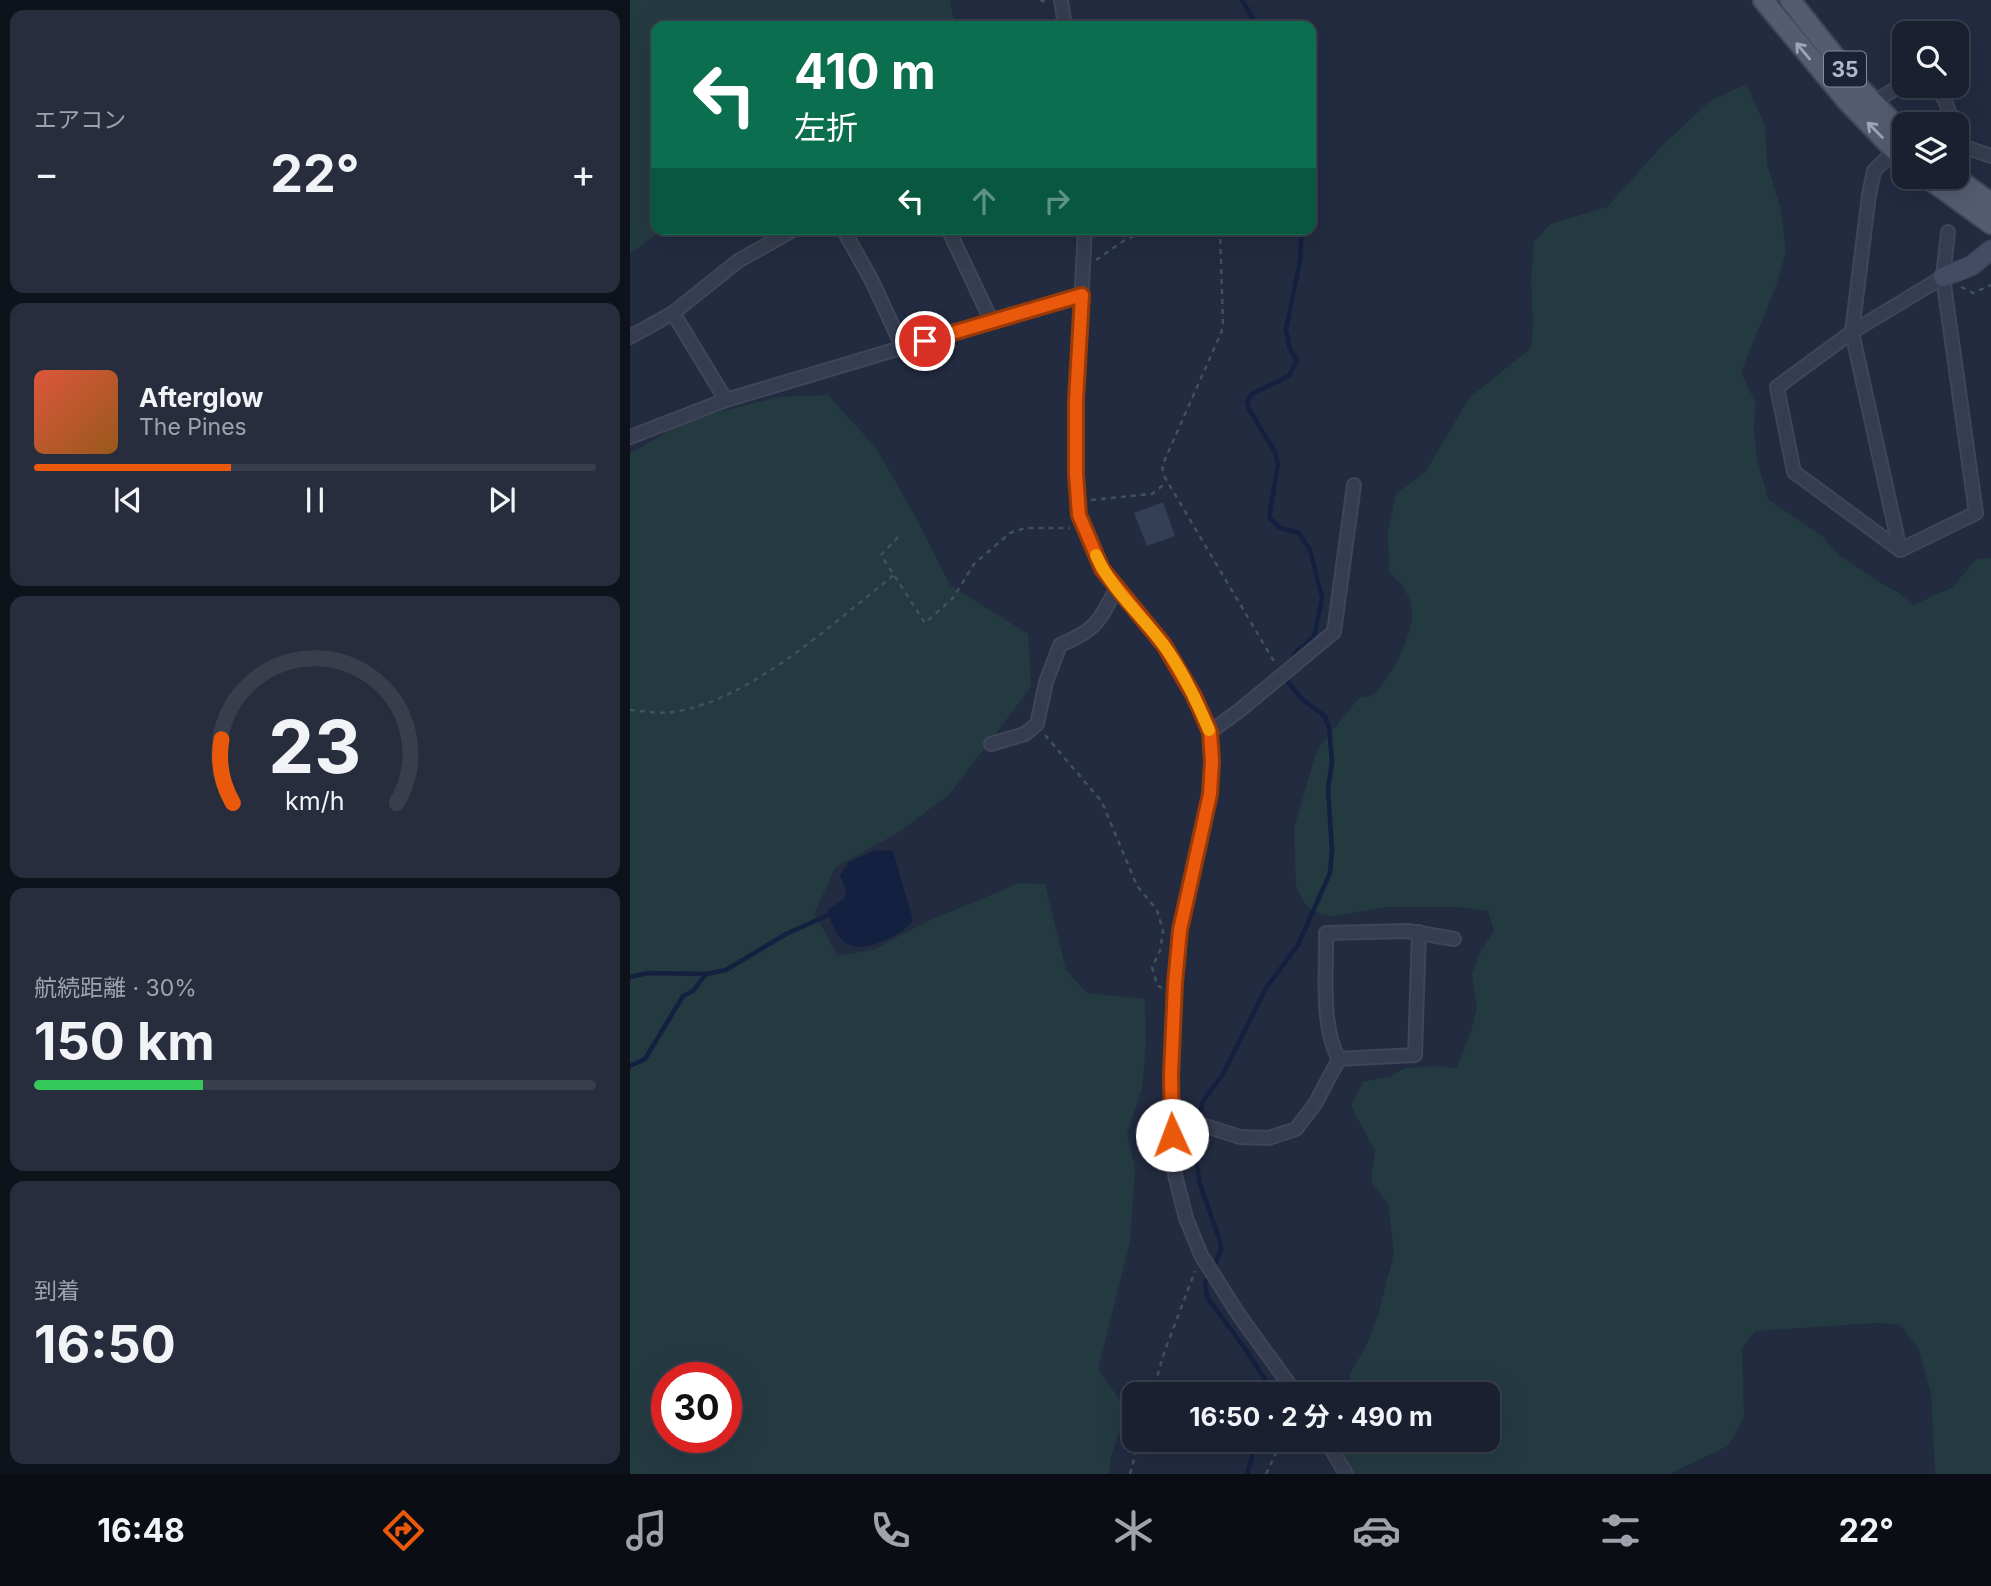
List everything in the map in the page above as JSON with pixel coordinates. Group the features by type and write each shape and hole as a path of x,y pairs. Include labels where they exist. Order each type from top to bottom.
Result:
{"main road":[{"name":"35","path":"1763,0 1846,100 1892,140"},
{"name":"35","path":"1790,0 1873,103 1892,134"},
{"path":"1969,187 1991,203"},
{"path":"1943,189 1991,224"}],"street":[{"path":"1061,0 1064,21"},
{"path":"1873,103 1892,91"},
{"path":"1969,148 1991,156"},
{"path":"1892,155 1874,170 1852,332 1900,550"},
{"path":"1900,550 1976,513 1950,274 1948,232"},
{"path":"630,337 673,313 738,261 784,235"},
{"path":"846,235 872,281 903,348"},
{"path":"951,235 992,322"},
{"path":"1085,235 1076,400 1078,501 1084,527 1102,569 1164,645 1194,696 1210,732 1210,794 1180,930 1174,994 1171,1115 1175,1175 1186,1218 1201,1255 1288,1382"},
{"path":"1900,550 1794,472 1777,387 1852,332 1950,274 1970,266 1991,250"},
{"path":"630,437 726,400 1082,295"},
{"path":"673,313 726,400"},
{"path":"1210,732 1334,632 1354,485"},
{"path":"991,744 1025,734 1037,724 1045,682 1060,645 1082,636 1099,622 1116,589"},
{"path":"1339,1059 1332,1047 1328,1031 1326,933 1419,933 1454,939"},
{"path":"1339,1059 1415,1055 1419,933"},
{"path":"1171,1115 1240,1137 1269,1138 1296,1129 1315,1104 1339,1059"},
{"path":"1333,1452 1346,1474"}],"path":[{"path":"1083,264 1092,263 1137,235"},
{"path":"1220,235 1223,325 1162,466 1167,482 1284,674"},
{"path":"1950,274 1965,291 1973,293 1991,285"},
{"path":"1078,501 1152,494 1167,482"},
{"path":"898,537 881,555 925,623 953,598 974,564 1010,533 1025,528 1084,527"},
{"path":"630,710 672,712 708,704 734,691 788,657 894,575"},
{"path":"1037,724 1102,803 1137,886 1157,910 1163,931 1160,951 1152,967 1157,985 1174,994"},
{"path":"1156,1382 1201,1255"},
{"path":"1130,1474 1136,1452"},
{"path":"1266,1474 1274,1452"}],"shaded area":[{"path":"630,0 950,0 954,21 651,21 651,235 655,235 630,254"},
{"path":"1746,84 1765,125 1767,164 1780,206 1786,251 1776,286 1741,372 1756,404 1754,428 1757,459 1768,499 1822,536 1839,555 1898,592 1913,605 1953,587 1976,559 1991,558 1991,1474 1935,1474 1931,1393 1918,1348 1899,1324 1875,1323 1755,1331 1742,1348 1744,1417 1728,1446 1669,1474 1351,1474 1344,1452 1500,1452 1500,1382 1350,1382 1350,1374 1367,1344 1379,1312 1394,1253 1388,1204 1371,1181 1375,1151 1351,1106 1363,1082 1391,1076 1405,1068 1438,1066 1456,1069 1477,1008 1472,975 1479,954 1494,931 1488,911 1457,907 1385,907 1336,916 1313,911 1304,902 1296,887 1294,828 1317,750 1359,698 1371,695 1381,687 1400,654 1410,629 1412,609 1409,598 1401,584 1389,572 1388,532 1396,494 1426,471 1469,398 1531,348 1534,242 1550,224 1607,207 1662,146 1710,101"},
{"path":"828,395 876,448 950,585 1028,634 1031,687 950,794 899,832 836,867 814,913 838,956 873,950 926,922 1019,883 1045,884 1066,970 1087,993 1145,999 1146,1044 1142,1089 1127,1133 1135,1169 1130,1242 1098,1370 1122,1402 1122,1424 1111,1457 1109,1474 630,1474 630,454 687,420 779,397"}],"water":[{"path":"876,850 893,851 913,920 902,931 887,939 864,947 855,947 841,939 827,910 844,899 846,890 840,875 849,862"}],"building":[{"path":"1163,502 1175,536 1147,546 1134,513"}],"waterway":[{"path":"1242,0 1254,21"},
{"path":"1292,663 1296,652 1314,637 1322,598 1310,550 1299,533 1280,528 1269,518 1278,464 1275,452 1247,401 1252,394 1289,376 1297,360 1290,349 1286,329 1300,261 1302,235"},
{"path":"1267,1382 1207,1297 1205,1284 1221,1250 1200,1184 1193,1142 1203,1101 1223,1074 1266,988 1298,945 1330,873 1332,850 1328,789 1332,762 1329,728 1325,716 1303,700 1286,680 1288,674"},
{"path":"630,1066 645,1059 683,996 693,991 706,974 726,970 786,934 833,913"},
{"path":"630,977 648,973 705,974"},
{"path":"1247,1474 1253,1452"}],"slow traffic":[{"path":"1096,555 1116,589 1164,645 1194,696 1209,730"}],"route":[{"path":"925,341 1082,295 1076,400 1079,515 1102,569 1164,645 1194,696 1210,732 1210,794 1180,930 1175,983 1171,1075 1172,1135"}]}
